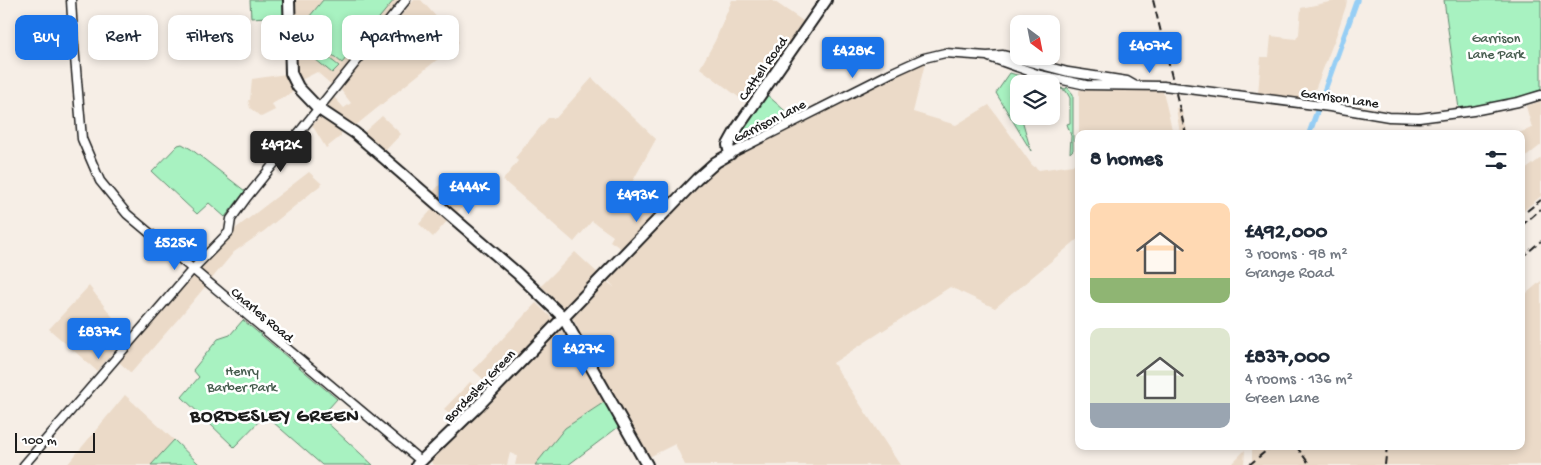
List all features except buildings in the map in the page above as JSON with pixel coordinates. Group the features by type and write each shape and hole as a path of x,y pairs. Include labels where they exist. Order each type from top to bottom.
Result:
{"main road":[{"path":"289,0 291,73 298,87 319,108 355,133 517,273 563,317 647,465"},
{"name":"Cattell Road","path":"730,154 728,145 738,127 826,0"},
{"name":"Bordesley Green","path":"419,463 478,406 697,179 716,162 730,154"}],"street":[{"name":"Charles Road","path":"71,0 82,139 100,180 126,214 419,463"},
{"path":"24,465 192,270 229,232 231,219 406,0"},
{"name":"Garrison Lane","path":"730,154 924,58 945,53 1002,56 1066,71 1127,81 1134,85"},
{"name":"Garrison Lane","path":"987,56 1040,75 1078,83 1181,88 1327,106 1389,117 1419,118 1473,111 1518,102 1541,95"},
{"path":"1064,80 1066,71"},
{"path":"1078,83 1079,73"}],"shaded area":[{"path":"294,0 400,0 388,15 342,15 342,60 353,60 333,86 317,72 299,81 296,60 332,60 332,15 295,15"},
{"path":"414,0 421,0 435,15 402,15"},
{"path":"732,0 772,0 806,23 749,105 700,68 715,41"},
{"path":"1347,0 1346,6 1311,100 1258,94 1261,57 1269,57 1271,36 1296,39 1299,34 1301,8"},
{"path":"364,60 437,60 355,126 350,126 327,107 334,97 344,108 351,103 340,89"},
{"path":"925,63 913,112 956,125 989,105 1032,165 1039,170 1073,165 1075,162 1075,241 995,308 950,287 833,363 900,465 685,465 675,444 647,458 572,317 606,281 614,287 607,279 712,169 760,142 889,77"},
{"path":"286,74 294,91 272,104 275,110 261,117 250,108 248,100 250,100 252,79"},
{"path":"592,78 656,139 629,188 661,210 623,250 610,241 613,236 592,221 574,242 503,180 518,161 515,158 548,118 556,118"},
{"path":"1079,90 1163,91 1172,130 1079,130"},
{"path":"1541,101 1541,145 1525,158 1525,131 1532,128 1526,106"},
{"path":"1181,107 1187,130 1179,130 1176,108"},
{"path":"382,116 401,134 385,151 362,134"},
{"path":"319,118 322,118 341,132 341,136 326,148 312,125"},
{"path":"1541,158 1541,196 1525,210 1525,170"},
{"path":"309,172 322,184 264,231 234,252 131,373 119,362 197,269 235,229"},
{"path":"447,177 470,199 456,214 432,193"},
{"path":"434,207 448,220 433,237 419,224"},
{"path":"575,252 601,276 566,310 541,286"},
{"path":"1541,281 1541,465 1252,465 1252,450 1525,450 1525,295"},
{"path":"89,286 127,336 97,371 49,329"},
{"path":"536,303 555,321 493,388 473,370"},
{"path":"559,330 568,333 606,401 565,428 535,465 515,465 517,456 510,453 507,465 434,465 430,460 488,405"},
{"path":"470,382 484,394 457,422 444,409"},
{"path":"125,395 174,440 151,465 67,465"},
{"path":"1245,450 1244,465 1230,465"}],"green space":[{"path":"250,0 283,0 284,15 261,15 261,17 251,18"},
{"path":"323,0 394,0 382,15 342,15 342,60 344,60 342,63 332,55 332,15 311,15"},
{"name":"Garrison Lane Park","path":"1444,0 1541,0 1541,90 1514,99 1459,109"},
{"path":"316,60 331,60 339,66 332,73"},
{"path":"1010,73 1017,75 1010,75 1010,116 996,93"},
{"path":"1067,87 1073,94 1073,150 1070,153 1071,136 1067,124 1070,123 1070,98 1066,91 1060,88 1066,89"},
{"path":"767,95 791,116 737,144 734,142"},
{"path":"1015,125 1024,125 1031,151"},
{"path":"182,144 245,191 225,217 209,203 197,214 152,172 178,145"},
{"name":"Henry Barber Park","path":"243,320 337,399 321,417 373,465 322,465 265,415 234,447 182,397 199,377 193,370 218,339 230,335"},
{"path":"606,401 621,425 568,465 535,465 565,428"},
{"path":"174,440 200,465 151,465"}],"waterway":[{"path":"1310,130 1357,0"}],"railway":[{"path":"1153,0 1185,130"},
{"path":"1527,211 1541,200"},
{"path":"1525,223 1541,209"},
{"path":"1525,255 1541,241"},
{"path":"1249,465 1267,450"},
{"path":"1299,450 1310,465"},
{"path":"1385,465 1387,450"}],"district":[{"name":"BORDESLEY GREEN","path":"275,414"}]}
